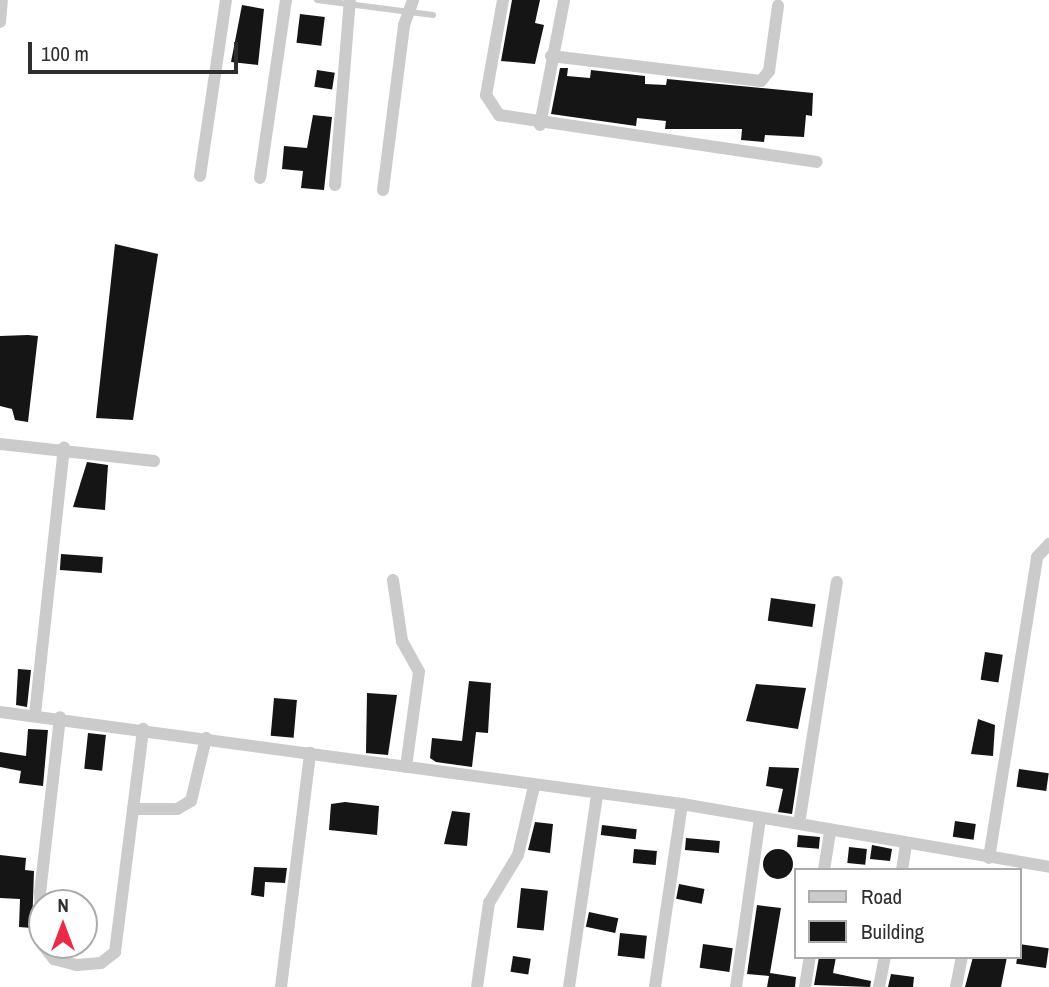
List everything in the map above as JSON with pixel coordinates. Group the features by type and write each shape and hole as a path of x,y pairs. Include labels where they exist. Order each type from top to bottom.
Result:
{"street":[{"path":"0,22 2,0"},
{"path":"200,176 226,0"},
{"path":"260,178 286,0"},
{"path":"503,0 488,103 499,115 540,125 817,162"},
{"path":"540,125 551,56 564,0"},
{"path":"335,185 349,2"},
{"path":"383,190 410,6"},
{"path":"551,56 761,81 769,71 778,6"},
{"path":"0,444 64,448 154,461"},
{"path":"35,714 64,448"},
{"path":"983,862 1037,558 1049,544"},
{"path":"393,580 402,641 419,671 406,767"},
{"path":"799,824 838,582"},
{"path":"0,712 35,714 534,786 682,804 906,844 983,862 1049,867"},
{"path":"40,889 60,718"},
{"path":"54,959 77,965 101,963 115,952 143,729"},
{"path":"133,809 177,809 191,801 206,738"},
{"path":"281,987 310,752"},
{"path":"478,987 489,903 518,855 534,786"},
{"path":"569,987 597,794"},
{"path":"654,987 682,804"},
{"path":"736,987 760,818"},
{"path":"824,868 830,831"},
{"path":"902,868 906,844"},
{"path":"805,987 810,959"},
{"path":"879,987 885,959"},
{"path":"956,987 962,959"}],"lane":[{"path":"317,0 410,6 433,15"}],"building":[{"path":"512,0 540,0 535,23 544,25 535,64 501,61"},
{"path":"242,5 264,9 258,65 231,62"},
{"path":"300,14 325,17 321,46 296,43"},
{"path":"560,68 568,68 567,76 590,78 591,70 645,76 645,84 666,85 667,79 813,93 812,116 806,115 804,137 765,135 764,142 741,140 742,129 665,129 666,121 637,118 636,126 551,114"},
{"path":"317,70 335,73 332,90 314,87"},
{"path":"313,115 332,117 324,190 301,188 303,171 282,169 284,146 307,148"},
{"path":"115,244 158,254 133,420 96,418"},
{"path":"0,336 38,336 28,422 15,420 12,409 0,406"},
{"path":"87,462 108,465 105,510 73,507"},
{"path":"61,554 103,557 102,573 60,570"},
{"path":"771,598 816,604 812,627 768,621"},
{"path":"985,652 1003,655 998,682 981,680"},
{"path":"18,669 31,670 27,707 16,705"},
{"path":"469,681 491,683 488,733 476,732 472,767 436,762 430,758 432,738 462,741"},
{"path":"756,684 806,688 798,729 746,721"},
{"path":"367,693 397,695 388,755 366,753"},
{"path":"274,698 297,700 294,738 271,736"},
{"path":"978,719 995,725 993,756 971,754"},
{"path":"28,729 48,730 43,786 19,783 21,771 0,767 0,752 26,756"},
{"path":"88,733 106,735 102,771 84,769"},
{"path":"769,767 799,768 792,814 778,812 783,789 766,786"},
{"path":"1019,769 1049,773 1046,791 1016,787"},
{"path":"345,802 379,806 377,835 329,830 331,804"},
{"path":"452,811 470,813 467,846 444,844"},
{"path":"955,821 976,824 974,840 953,837"},
{"path":"535,822 553,824 550,853 528,850"},
{"path":"602,825 637,829 636,839 601,835"},
{"path":"798,835 820,837 819,849 797,847"},
{"path":"686,838 720,841 719,853 685,850"},
{"path":"872,845 892,849 890,861 870,859"},
{"path":"849,847 867,849 865,865 847,863"},
{"path":"634,849 657,851 656,865 633,863"},
{"path":"778,849 789,853 793,864 789,875 778,879 767,875 763,864 767,853"},
{"path":"0,855 26,858 25,870 34,871 33,889 28,889 28,928 19,927 20,899 0,898"},
{"path":"254,867 287,868 285,883 265,882 264,897 251,895"},
{"path":"679,884 705,889 702,904 676,899"},
{"path":"521,888 548,891 544,931 517,928"},
{"path":"757,905 781,908 770,973 796,977 795,987 767,987 769,976 747,974"},
{"path":"589,912 618,918 615,933 586,927"},
{"path":"620,933 647,936 644,959 618,956"},
{"path":"703,944 733,948 729,972 700,968"},
{"path":"1021,944 1049,948 1046,968 1016,964 1017,959 1021,959"},
{"path":"513,956 531,959 528,975 510,972"},
{"path":"819,959 836,959 833,973 871,981 870,987 814,985"},
{"path":"972,959 1007,959 1001,987 965,987"},
{"path":"891,974 914,977 913,987 888,987"}]}
